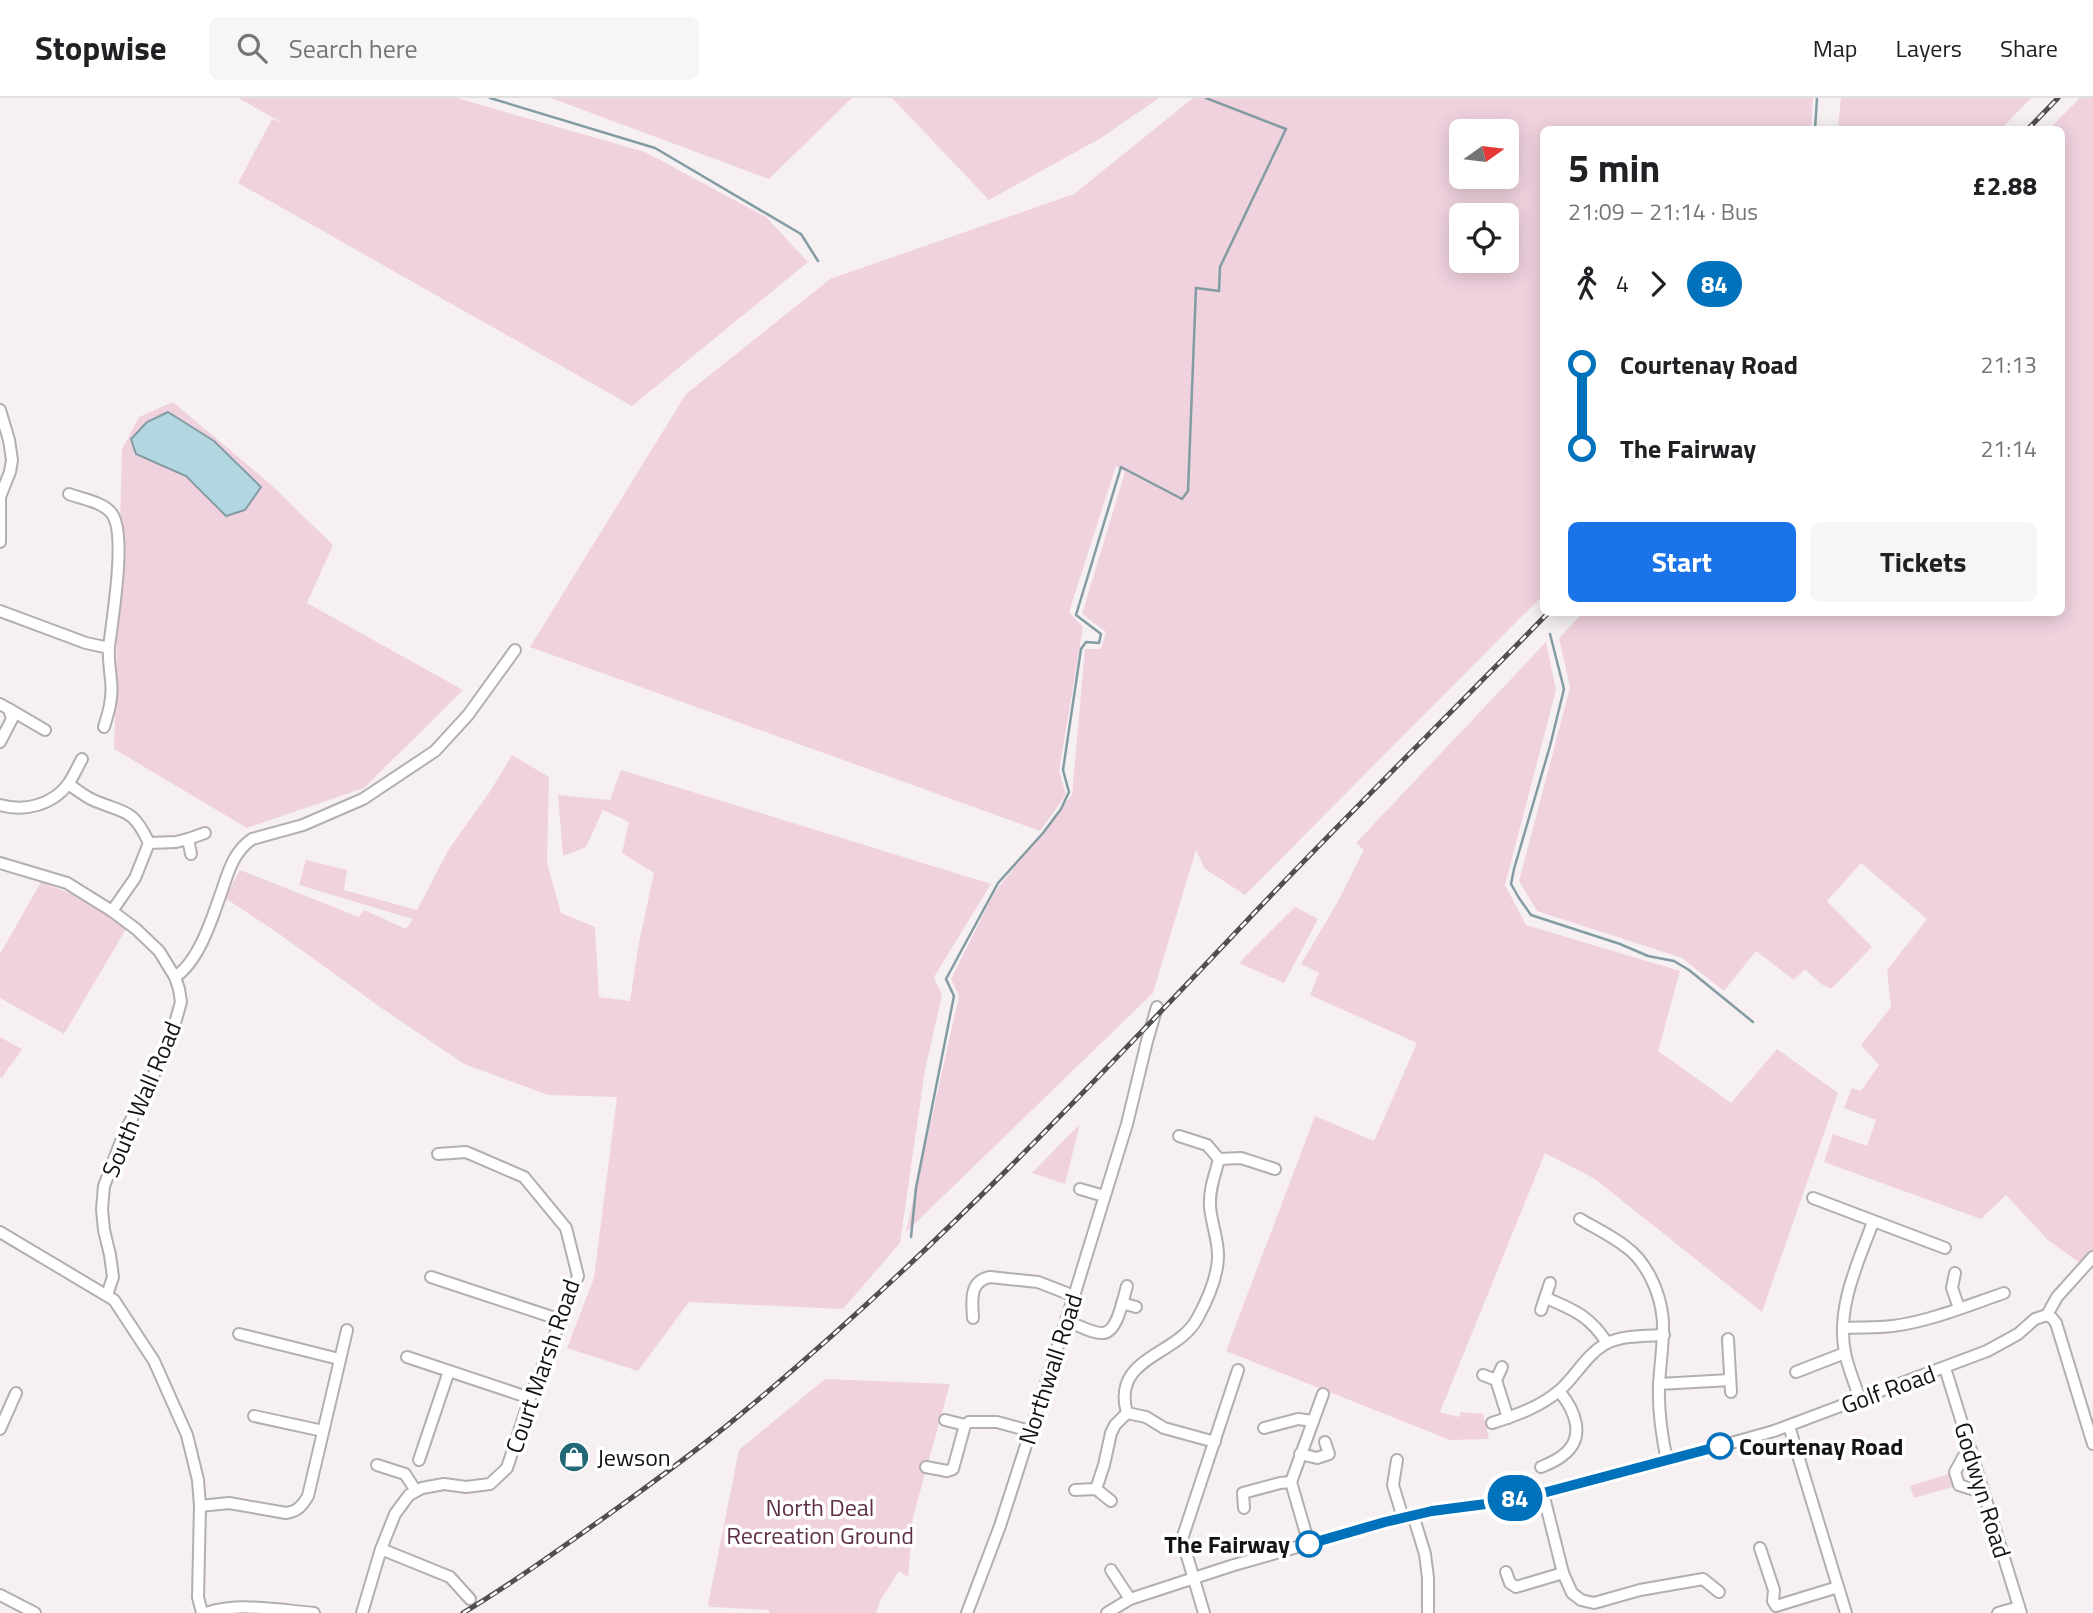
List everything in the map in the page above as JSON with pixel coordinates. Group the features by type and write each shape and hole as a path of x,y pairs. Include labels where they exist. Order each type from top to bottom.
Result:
{"street":[{"path":"0,410 12,460 0,497 0,542"},
{"path":"69,494 106,508 116,522 117,585 108,648 111,704 104,727"},
{"path":"0,611 86,643 108,648"},
{"path":"1,866 67,883 112,911 159,951 175,977 192,961 227,873 243,846 252,839 321,819 363,799 435,751 468,715 515,650"},
{"path":"4,707 45,730"},
{"path":"0,742 12,719 4,707"},
{"path":"0,805 10,808 44,804 68,784 82,758"},
{"path":"68,784 90,799 116,807 134,817 149,844 135,878 112,911"},
{"path":"149,844 176,842 205,833"},
{"path":"188,839 191,854"},
{"name":"South Wall Road","path":"107,1295 113,1277 104,1230 104,1186 123,1136 169,1044 181,1002 175,977"},
{"name":"Northwall Road","path":"967,1613 1000,1526 1128,1124 1157,1007"},
{"path":"1128,1124 1141,1127"},
{"path":"1185,1142 1207,1145 1219,1159"},
{"name":"Court Marsh Road","path":"416,1491 444,1484 467,1487 490,1485 507,1468 530,1398 578,1276 566,1228 524,1177 466,1152 438,1154"},
{"path":"1219,1159 1266,1159 1275,1169"},
{"path":"1127,1413 1123,1401 1124,1391 1132,1375 1142,1362 1171,1345 1197,1321 1216,1274 1224,1248 1210,1204 1211,1185 1219,1159"},
{"path":"1080,1189 1104,1196"},
{"path":"1813,1198 1945,1248"},
{"path":"1580,1219 1627,1247 1645,1267 1657,1290 1663,1312 1664,1335 1659,1384 1662,1437 1667,1461"},
{"path":"1860,1399 1845,1353 1843,1328 1845,1304 1873,1222"},
{"path":"1931,1242 1938,1230"},
{"path":"0,1231 69,1275 107,1295 125,1315 154,1361 187,1435 194,1461 201,1506 197,1582 198,1597 204,1613 235,1608 314,1613"},
{"name":"Golf Road","path":"1107,1613 1130,1599 1193,1578 1408,1516 1543,1493 1789,1426 1945,1368 2018,1334 2035,1320 2047,1315 2057,1297 2093,1257"},
{"path":"1955,1273 1952,1288 1959,1308"},
{"path":"431,1277 561,1320"},
{"path":"973,1318 973,1291 983,1278 1038,1282 1074,1296"},
{"path":"1541,1310 1550,1283"},
{"path":"1066,1321 1107,1333 1114,1327 1127,1286"},
{"path":"1843,1328 1893,1326 2004,1293"},
{"path":"1546,1298 1583,1315 1594,1324 1607,1343"},
{"path":"1122,1303 1136,1307"},
{"path":"2047,1315 2056,1323 2093,1444"},
{"path":"201,1506 229,1503 286,1513 302,1506 307,1496 347,1330"},
{"path":"239,1334 339,1359"},
{"path":"1492,1423 1530,1411 1559,1391 1592,1353 1607,1343 1624,1338 1664,1335"},
{"path":"1728,1339 1734,1352 1731,1392"},
{"path":"1796,1372 1806,1362 1845,1353"},
{"path":"407,1357 530,1398"},
{"path":"1502,1367 1496,1380 1508,1418"},
{"name":"Godwyn Road","path":"1945,1368 2020,1610"},
{"path":"1203,1613 1182,1539 1238,1370"},
{"path":"419,1460 449,1371"},
{"path":"1483,1375 1496,1380"},
{"path":"1659,1384 1730,1380"},
{"path":"1541,1467 1551,1456 1570,1448 1575,1437 1576,1422 1572,1406 1559,1391"},
{"path":"0,1429 16,1393"},
{"path":"1309,1544 1291,1482 1324,1394"},
{"path":"2081,1404 2093,1400"},
{"path":"1127,1413 1146,1417 1164,1428 1215,1442"},
{"path":"1096,1489 1111,1433 1115,1424 1127,1413"},
{"path":"254,1416 323,1432"},
{"path":"1264,1428 1298,1419 1313,1421"},
{"path":"264,1433 267,1420"},
{"path":"945,1420 965,1425"},
{"path":"926,1467 947,1471 953,1469 965,1425 969,1422 997,1422 1030,1431"},
{"path":"1789,1426 1846,1613"},
{"path":"1300,1454 1317,1458 1329,1454 1325,1442"},
{"path":"1971,1450 1966,1452 1955,1472 1959,1485 1983,1490"},
{"path":"1397,1460 1393,1485 1425,1554 1428,1613"},
{"path":"362,1613 381,1549 395,1514 409,1495 416,1491 405,1474 376,1465"},
{"path":"1244,1508 1243,1493 1291,1482"},
{"path":"1075,1490 1096,1489 1111,1501"},
{"path":"1543,1493 1563,1573 1572,1592 1581,1600 1594,1603 1640,1590 1703,1579 1719,1592"},
{"path":"1760,1548 1760,1566 1774,1590 1773,1601 1777,1609 1838,1587"},
{"path":"381,1549 450,1577 470,1599"},
{"path":"1111,1570 1130,1599"},
{"path":"1506,1572 1510,1583 1516,1587 1563,1573"},
{"path":"0,1595 35,1613"},
{"path":"1998,1613 2020,1610"}],"green space":[{"path":"238,98 457,98 645,152 766,217 808,262 632,406 238,183 272,119 283,123"},
{"path":"551,98 852,98 769,179"},
{"path":"892,98 1159,98 1101,138 989,200"},
{"path":"1193,98 1813,98 1811,126 1540,126 1540,598 1245,895 1205,869 1196,850 1153,993 906,1232 959,996 951,979 994,893 1072,795 1085,649 1101,649 1106,632 1082,614 1125,472 1116,466 1069,612 1083,627 1059,771 1066,795 1040,831 530,647 686,394 830,279 1074,194"},
{"path":"1841,98 2031,98 2004,126 1838,126"},
{"path":"2080,98 2093,98 2093,1250 2081,1264 2048,1240 2006,1195 1981,1219 1824,1162 1833,1134 1867,1146 1876,1120 1844,1108 1852,1088 1861,1091 1879,1065 1861,1045 1891,1007 1887,970 1927,919 1861,863 1827,901 1872,947 1831,989 1821,984 1805,969 1794,980 1756,951 1724,991 1682,958 1537,911 1519,881 1570,688 1559,638 1580,616 2065,616 2065,126 2052,126"},
{"path":"173,402 269,483 333,545 307,603 463,690 364,788 247,828 114,749 122,449 139,417"},
{"path":"1546,642 1556,690 1505,885 1526,925 1680,971 1658,1051 1731,1103 1777,1049 1838,1093 1762,1312 1595,1179 1545,1153 1440,1412 1459,1417 1461,1412 1483,1414 1489,1439 1450,1440 1226,1351 1315,1116 1374,1141 1417,1043 1310,995 1319,973 1301,964 1364,850 1356,843"},
{"path":"512,755 549,777 547,863 561,913 595,927 599,997 630,1001 654,873 622,853 629,822 603,810 586,847 563,856 558,795 610,800 621,770 991,884 934,977 942,995 925,1070 900,1243 843,1309 689,1302 638,1371 567,1348 594,1278 617,1097 548,1095 464,1064 225,898 240,870 359,917 364,910 406,929 413,919 299,885 306,860 347,870 344,890 417,910 449,849"},
{"path":"41,882 82,898 126,929 64,1034 0,998 0,954"},
{"path":"1295,907 1318,919 1284,983 1239,963"},
{"path":"0,1037 22,1049 3,1077 0,1077"},
{"path":"1080,1124 1065,1184 1032,1173"},
{"name":"North Deal Recreation Ground","path":"825,1379 950,1384 913,1517 908,1577 899,1571 880,1601 876,1613 769,1613 769,1610 708,1605 739,1450"},
{"path":"1955,1472 1959,1485 1914,1498 1910,1486"}],"water":[{"path":"168,412 214,441 261,487 245,510 226,516 186,476 136,454 131,439 147,422"}],"waterway":[{"path":"490,98 655,148 801,234 818,261"},
{"path":"911,1237 916,1188 954,996 946,979 998,883 1043,833 1061,809 1069,792 1063,770 1081,649 1086,642 1099,643 1101,634 1076,615 1121,467 1182,499 1188,491 1196,288 1219,291 1220,267 1286,129 1206,98"},
{"path":"1815,126 1817,98"},
{"path":"1550,634 1564,689 1511,884 1531,915 1648,956 1674,961 1753,1022"}],"railway":[{"path":"2031,126 2058,98"},
{"path":"463,1613 552,1554 691,1454 877,1295 1070,1106 1293,872 1545,616"}],"bus line":[{"name":"84","path":"1309,1544 1432,1511 1543,1493 1720,1446"}],"place":[{"name":"Courtenay Road","path":"1720,1446"},
{"name":"Jewson","path":"574,1457"},
{"name":"The Fairway","path":"1309,1544"}]}
